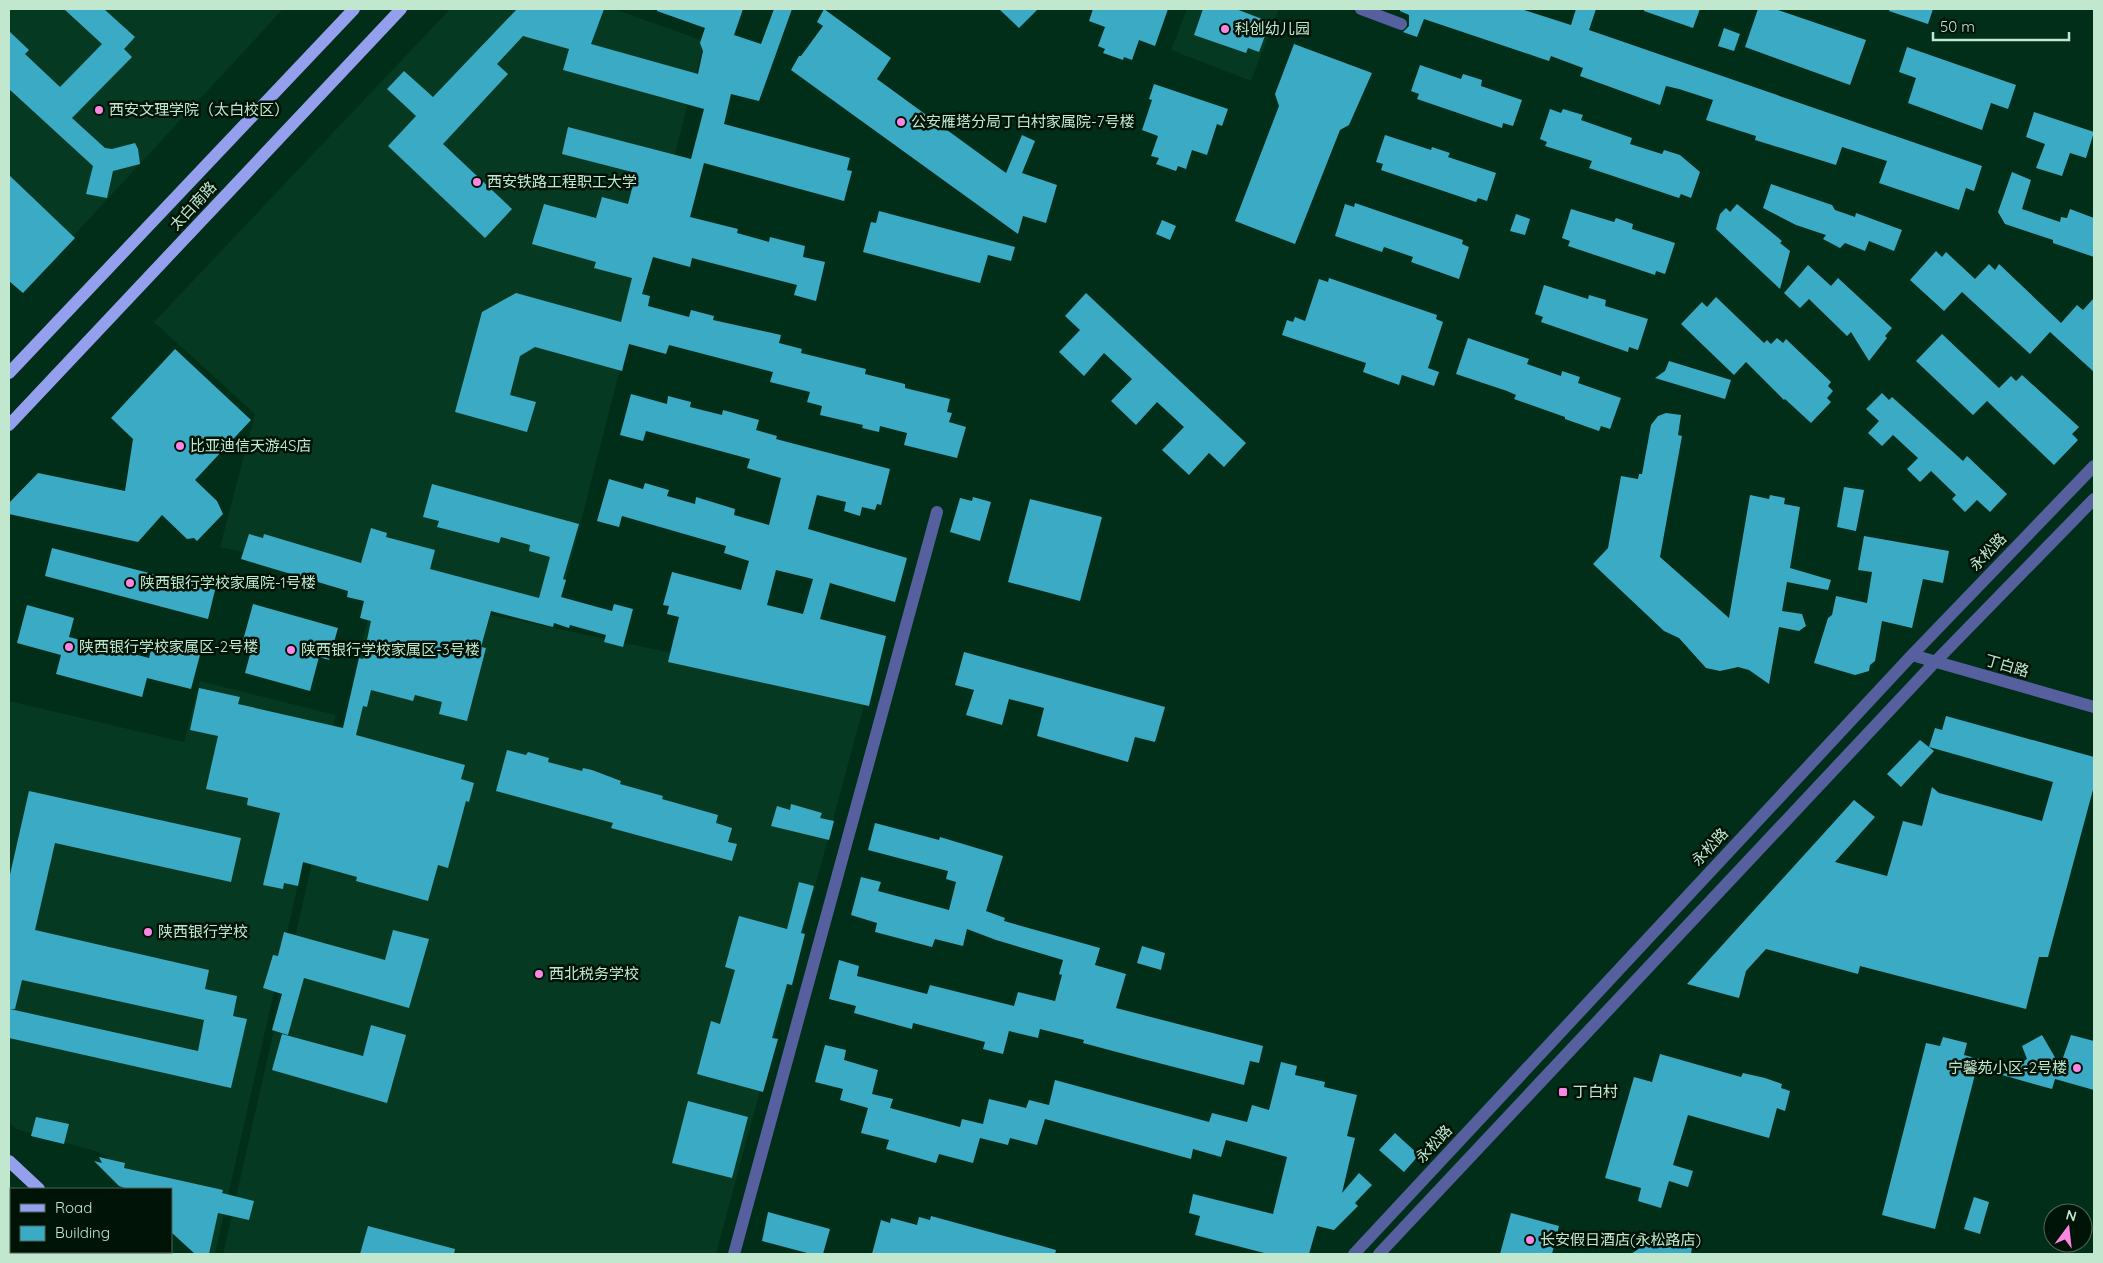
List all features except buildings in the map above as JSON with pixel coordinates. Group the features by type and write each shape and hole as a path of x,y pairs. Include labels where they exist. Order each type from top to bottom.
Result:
{"main road":[{"name":"太白南路","path":"9,373 354,9"},
{"name":"太白南路","path":"9,425 401,9"},
{"path":"9,1161 38,1188"}],"street":[{"path":"1361,9 1401,24"},
{"name":"永松路","path":"1354,1254 1912,654 2094,466"},
{"path":"1366,1240 1382,1254 1935,662 2094,499"},
{"path":"734,1254 937,512"},
{"name":"丁白路","path":"1912,654 2094,707"}],"shaded area":[{"name":"西安文理学院（太白校区）","path":"9,9 283,9 54,257 9,211"},
{"name":"西安铁路工程职工大学","path":"450,9 614,9 704,41 555,623 220,547 255,414 154,322"},
{"name":"科创幼儿园","path":"1187,9 1279,9 1251,81 1171,50"},
{"name":"西北税务学校","path":"374,590 867,694 716,1254 223,1254"},
{"name":"陕西银行学校","path":"200,681 336,715 215,1254 198,1254 172,1227 172,1188 135,1188 102,1153 16,1129 9,1122 9,701 184,742"}],"place":[{"name":"科创幼儿园","path":"1225,29"},
{"name":"西安文理学院（太白校区）","path":"99,110"},
{"name":"公安雁塔分局丁白村家属院-7号楼","path":"901,122"},
{"name":"西安铁路工程职工大学","path":"477,182"},
{"name":"比亚迪信天游4S店","path":"180,446"},
{"name":"陕西银行学校家属院-1号楼","path":"130,583"},
{"name":"陕西银行学校家属区-2号楼","path":"69,647"},
{"name":"陕西银行学校家属区-3号楼","path":"291,650"},
{"name":"陕西银行学校","path":"148,932"},
{"name":"西北税务学校","path":"539,974"},
{"name":"宁馨苑小区-2号楼","path":"2077,1068"},
{"name":"丁白村","path":"1563,1092"},
{"name":"长安假日酒店(永松路店)","path":"1530,1240"}]}
